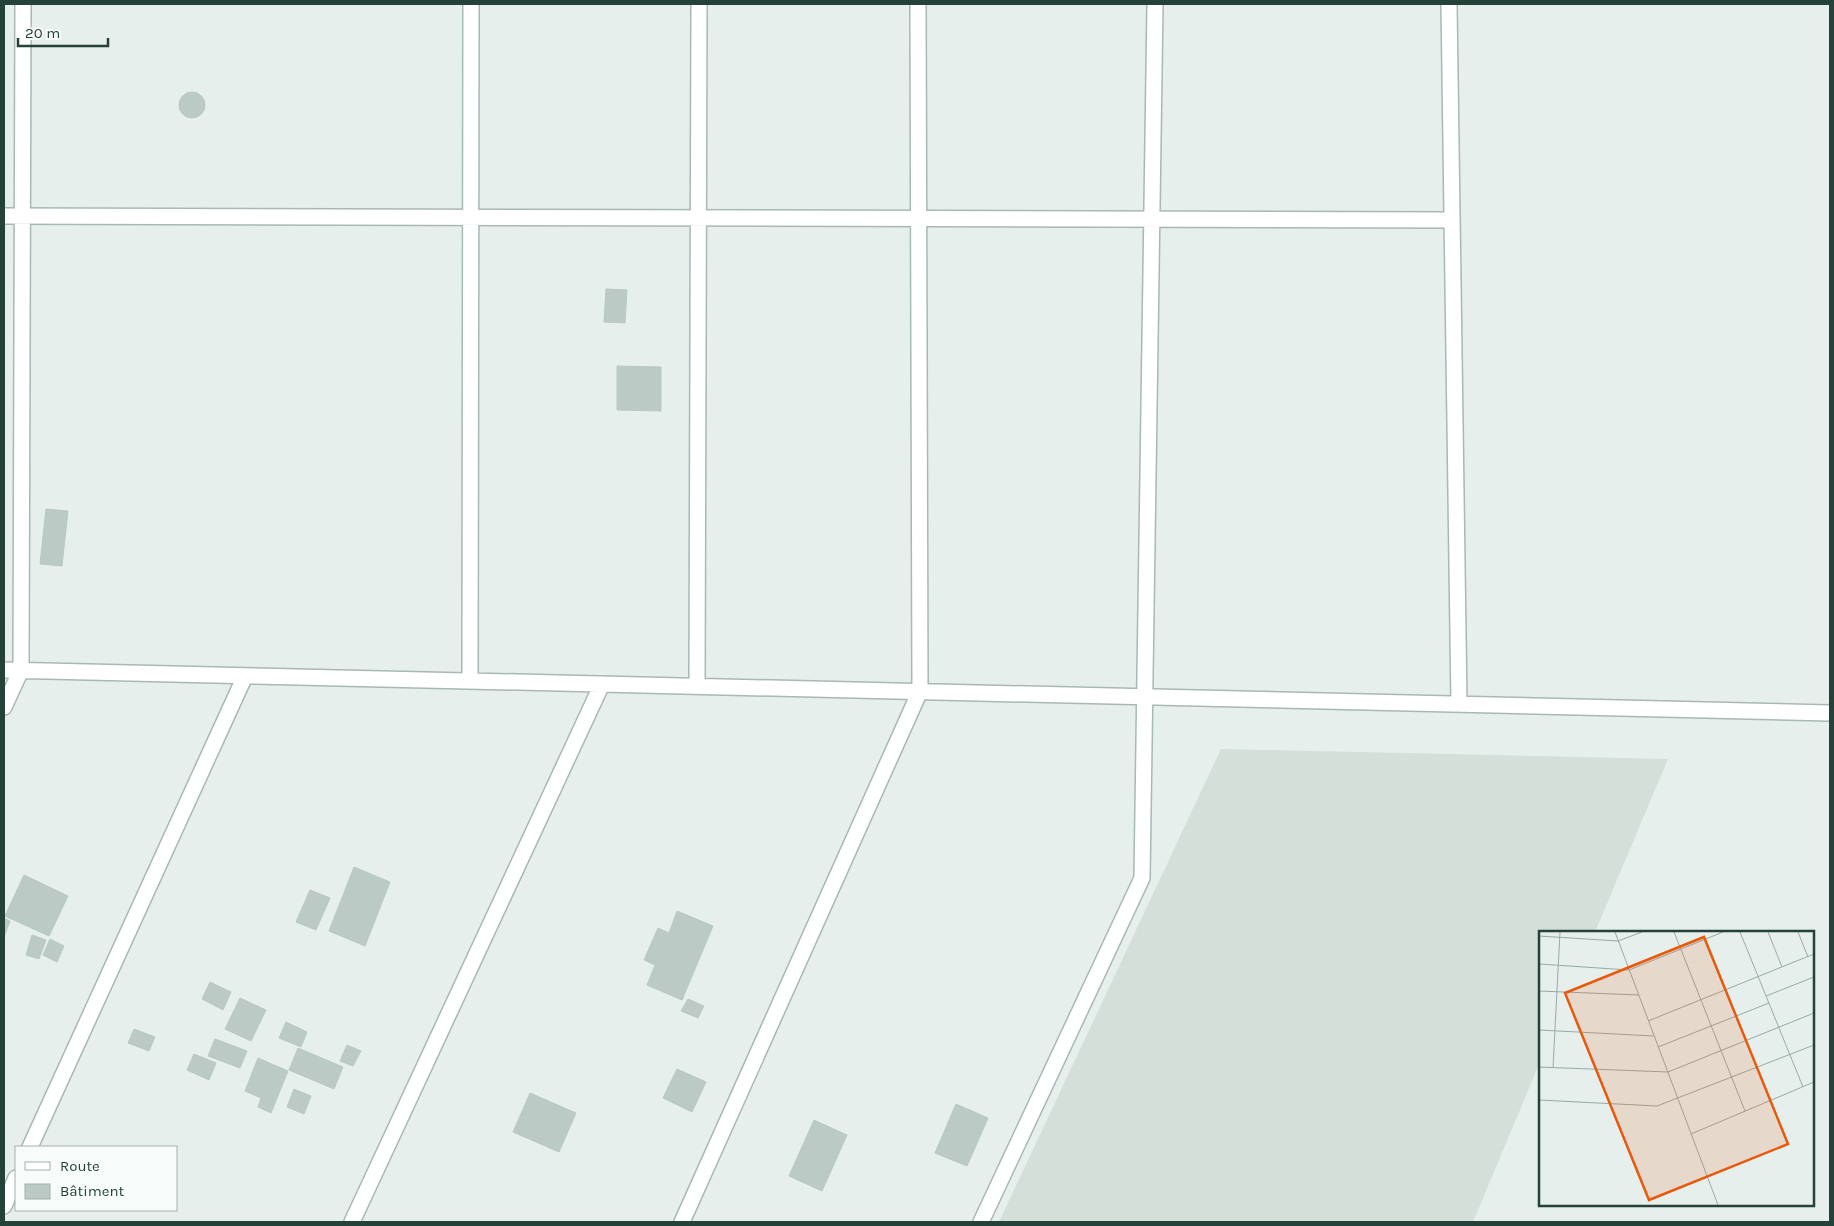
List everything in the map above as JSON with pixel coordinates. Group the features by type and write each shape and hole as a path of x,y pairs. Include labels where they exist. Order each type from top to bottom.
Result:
{"street":[{"path":"4,707 22,670 22,4"},
{"path":"470,681 471,4"},
{"path":"697,686 699,4"},
{"path":"682,1222 920,691 918,4"},
{"path":"981,1222 1142,878 1155,4"},
{"path":"1449,4 1459,704"},
{"path":"4,216 1452,220"},
{"path":"4,670 1830,713"},
{"path":"30,1146 245,676"},
{"path":"352,1222 602,684"},
{"path":"4,1206 15,1180"}],"shaded area":[{"path":"1221,749 1668,759 1595,931 1539,931 1539,1064 1473,1222 999,1222"}],"building":[{"path":"192,92 201,96 205,105 201,114 192,118 183,114 179,105 183,96"},
{"path":"606,289 627,290 625,323 604,322"},
{"path":"617,366 661,367 661,411 617,410"},
{"path":"46,509 68,511 62,566 40,564"},
{"path":"354,867 390,882 365,946 329,931"},
{"path":"24,875 68,896 49,936 5,916"},
{"path":"310,890 330,898 316,930 296,922"},
{"path":"677,911 713,926 682,1000 647,985 655,965 644,960 658,928 669,933"},
{"path":"4,918 10,921 4,937"},
{"path":"32,935 46,940 39,959 26,955"},
{"path":"50,939 64,946 57,962 43,955"},
{"path":"210,982 231,992 223,1010 202,999"},
{"path":"240,998 266,1010 251,1041 225,1029"},
{"path":"688,999 704,1006 698,1018 681,1011"},
{"path":"286,1022 307,1032 301,1047 279,1038"},
{"path":"134,1029 155,1037 149,1051 128,1043"},
{"path":"215,1039 247,1051 240,1068 208,1056"},
{"path":"347,1045 361,1051 353,1066 340,1061"},
{"path":"298,1048 343,1067 334,1089 289,1070"},
{"path":"194,1054 216,1063 209,1080 187,1070"},
{"path":"258,1058 288,1071 271,1113 258,1107 261,1098 245,1091"},
{"path":"677,1069 706,1082 692,1112 663,1098"},
{"path":"294,1089 311,1096 304,1114 287,1107"},
{"path":"530,1093 576,1113 559,1152 513,1132"},
{"path":"956,1104 988,1118 967,1166 935,1153"},
{"path":"814,1120 847,1135 822,1191 789,1176"}]}
